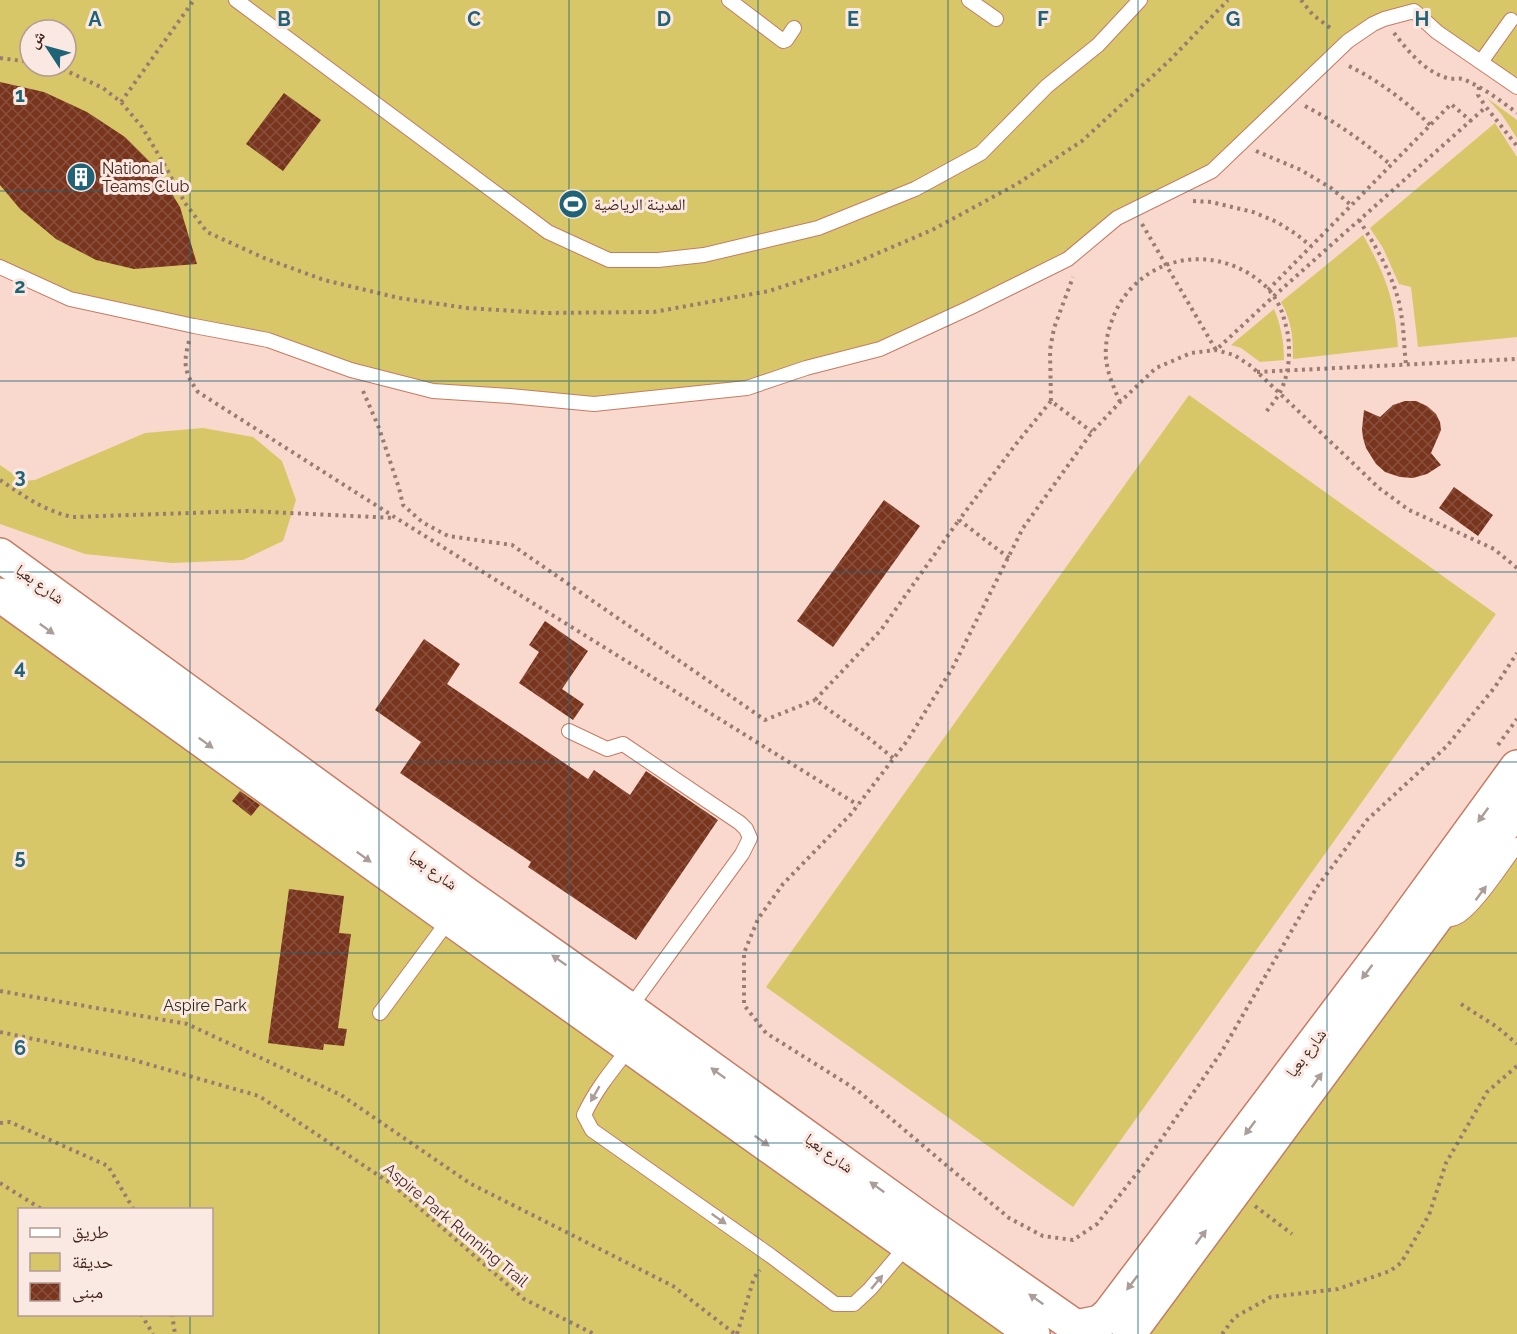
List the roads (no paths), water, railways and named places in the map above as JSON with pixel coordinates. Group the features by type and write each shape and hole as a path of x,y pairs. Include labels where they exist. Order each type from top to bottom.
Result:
{"street":[{"name":"شارع بعيا","path":"0,555 457,906 624,1030 917,1233 1076,1327 1100,1322 1109,1314 1339,1009 1507,757"},
{"name":"شارع بعيا","path":"0,595 457,906"},
{"name":"شارع بعيا","path":"1129,1334 1517,808"},
{"name":"شارع بعيا","path":"917,1233 1033,1334"}],"lane":[{"path":"236,0 548,232 609,260 658,260 704,255 818,228 915,189 981,153 1047,86 1098,45 1140,0"},
{"path":"729,0 783,41 794,28"},
{"path":"969,0 996,19"},
{"path":"0,267 70,299 267,340 351,370 433,391 594,404 747,388 806,368 880,350 1068,259 1117,218 1212,171 1348,42 1373,24 1416,6 1437,32 1517,87"},
{"path":"1481,62 1511,20"},
{"path":"569,731 607,749 623,744 740,823 750,838 742,854 624,1030 601,1084 584,1115 592,1130 835,1304 854,1304 870,1289 917,1233"},
{"path":"1434,921 1455,919 1463,914 1475,902 1517,845"},
{"path":"380,1012 457,906"}],"place":[{"name":"National Teams Club","path":"81,177"},
{"name":"المدينة الرياضية","path":"573,204"}],"park label":[{"name":"Aspire Park","path":"205,1005"}]}
